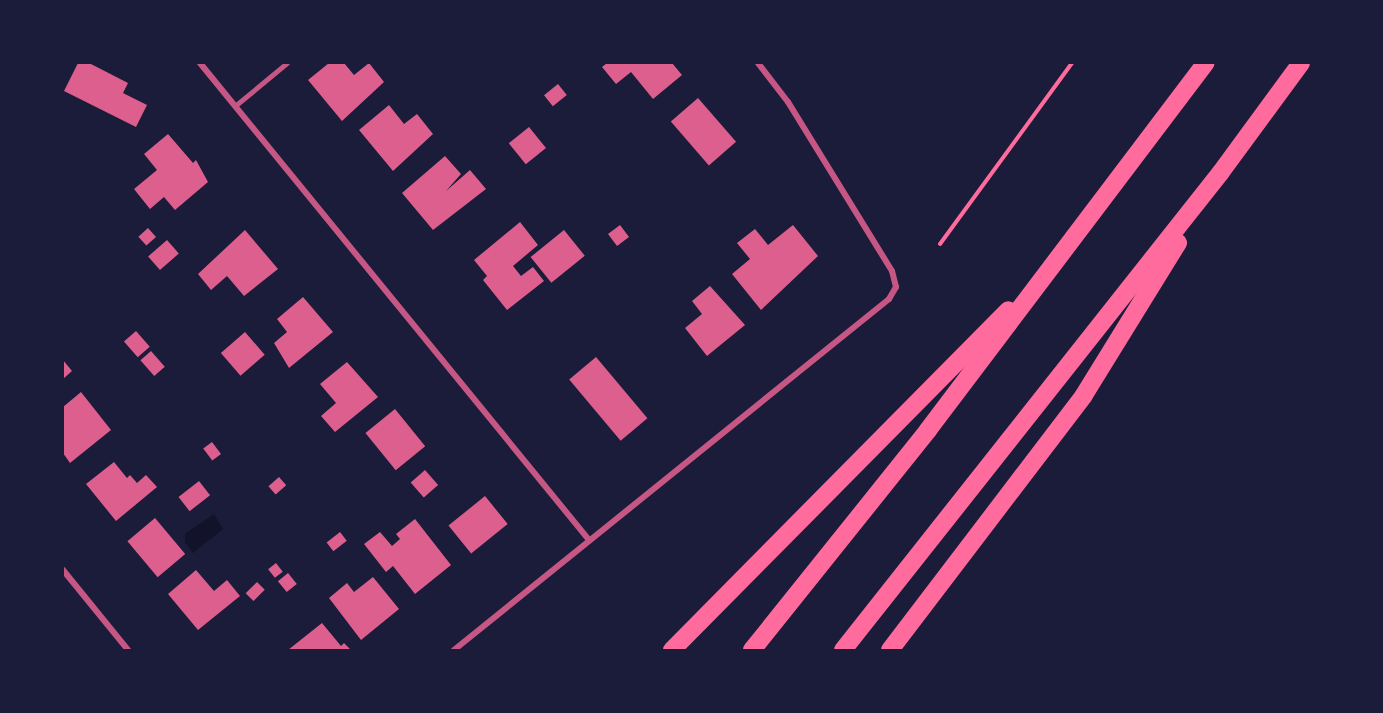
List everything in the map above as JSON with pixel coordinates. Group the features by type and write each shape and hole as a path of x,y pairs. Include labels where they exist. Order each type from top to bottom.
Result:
{"highway":[{"path":"752,650 1060,257 1206,63"},
{"path":"843,650 1221,172 1300,63"},
{"path":"890,650 1084,395 1221,172"},
{"path":"672,650 1060,257"}],"street":[{"path":"200,63 589,540"},
{"path":"454,650 889,299 896,287 892,271 788,102 758,63"},
{"path":"63,570 128,650"}],"lane":[{"path":"235,106 287,63"}],"path":[{"path":"940,244 1072,63"}],"shaded area":[{"path":"214,514 223,529 193,553 185,542 185,534"}],"building":[{"path":"78,63 89,63 128,83 123,93 147,105 136,127 64,91"},
{"path":"329,63 344,63 354,75 369,63 384,82 342,121 308,80"},
{"path":"607,63 672,63 682,75 653,99 631,72 616,84 602,67"},
{"path":"558,84 567,95 553,106 544,95"},
{"path":"698,98 736,142 709,165 671,122"},
{"path":"389,105 404,124 417,114 433,134 393,171 359,130"},
{"path":"529,127 546,148 526,164 509,143"},
{"path":"168,134 193,163 196,160 208,182 175,210 164,197 150,209 134,189 157,170 144,154"},
{"path":"445,156 461,174 446,191 470,170 486,189 433,230 402,193"},
{"path":"520,222 538,245 513,266 521,276 533,267 544,281 507,310 483,280 487,276 474,260"},
{"path":"620,225 629,237 617,246 608,234"},
{"path":"793,225 818,256 761,310 732,274 750,259 737,243 755,229 768,245"},
{"path":"148,228 156,237 146,246 138,237"},
{"path":"245,230 278,269 244,296 227,276 211,290 198,274"},
{"path":"564,230 585,256 551,283 531,257"},
{"path":"167,240 179,254 160,270 148,256"},
{"path":"710,286 745,325 707,356 685,328 702,314 692,301"},
{"path":"303,297 333,332 289,368 274,343 287,332 277,319"},
{"path":"136,331 150,347 138,357 124,341"},
{"path":"245,332 265,355 241,376 221,353"},
{"path":"151,351 165,367 154,376 140,360"},
{"path":"596,357 647,418 621,441 569,379"},
{"path":"63,360 72,371 63,379"},
{"path":"347,362 378,397 335,432 321,416 336,403 320,384"},
{"path":"81,392 111,430 70,463 63,453 63,407"},
{"path":"395,409 425,446 396,470 365,433"},
{"path":"212,442 221,454 212,461 203,449"},
{"path":"114,462 127,478 130,475 137,483 146,475 157,487 116,521 86,484"},
{"path":"425,470 438,485 424,498 411,482"},
{"path":"279,477 286,485 276,494 268,486"},
{"path":"199,481 210,495 190,511 179,497"},
{"path":"485,496 508,524 471,554 448,526"},
{"path":"155,518 185,554 158,577 127,541"},
{"path":"415,519 451,565 415,594 393,566 386,572 364,544 380,532 392,546 400,539 396,534"},
{"path":"340,532 347,541 333,551 327,542"},
{"path":"276,563 283,572 275,578 268,569"},
{"path":"196,570 214,591 227,580 240,596 198,630 168,594"},
{"path":"288,573 297,584 287,592 278,581"},
{"path":"373,577 399,609 361,640 329,598 347,583 354,592"},
{"path":"257,582 265,590 253,601 246,593"},
{"path":"322,623 341,646 344,643 351,650 288,650"}]}
